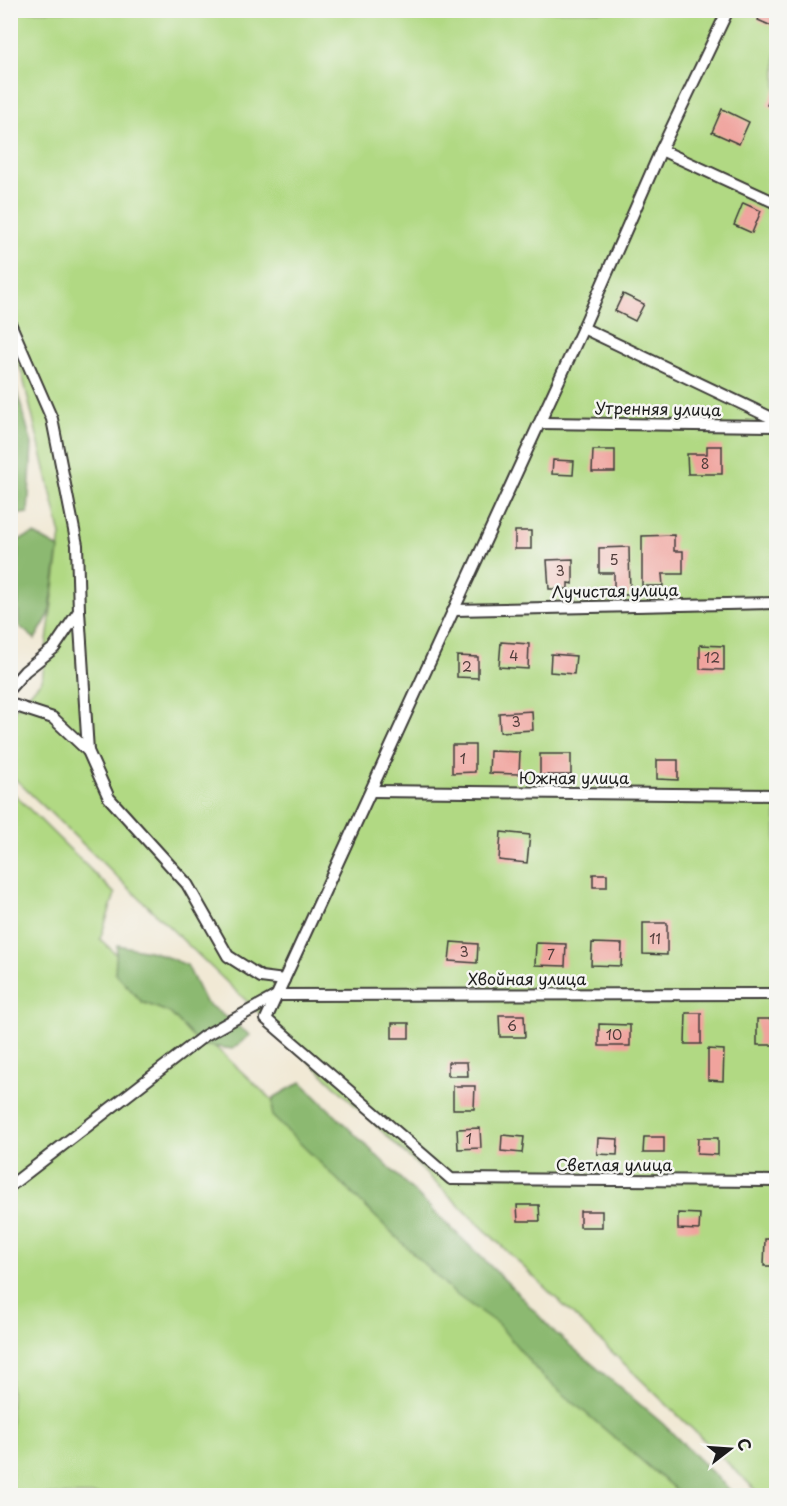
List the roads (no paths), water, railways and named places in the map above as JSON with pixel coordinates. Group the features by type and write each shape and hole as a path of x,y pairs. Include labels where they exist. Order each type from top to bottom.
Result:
{"street":[{"path":"10,1186 204,1036 278,994 540,423 661,150 728,10"},
{"path":"661,150 777,203"},
{"path":"10,322 52,419 77,545 88,751 109,798 187,884 228,956 261,977 284,980"},
{"path":"583,328 777,420"},
{"name":"Утренняя улица","path":"540,423 777,426"},
{"name":"Лучистая улица","path":"454,610 777,603"},
{"path":"10,688 25,671 54,648 79,611"},
{"path":"10,705 53,718 88,751"},
{"name":"Южная улица","path":"371,791 777,795"},
{"name":"Хвойная улица","path":"278,994 777,994"},
{"name":"Светлая улица","path":"278,994 266,1020 452,1179 777,1181"}]}
